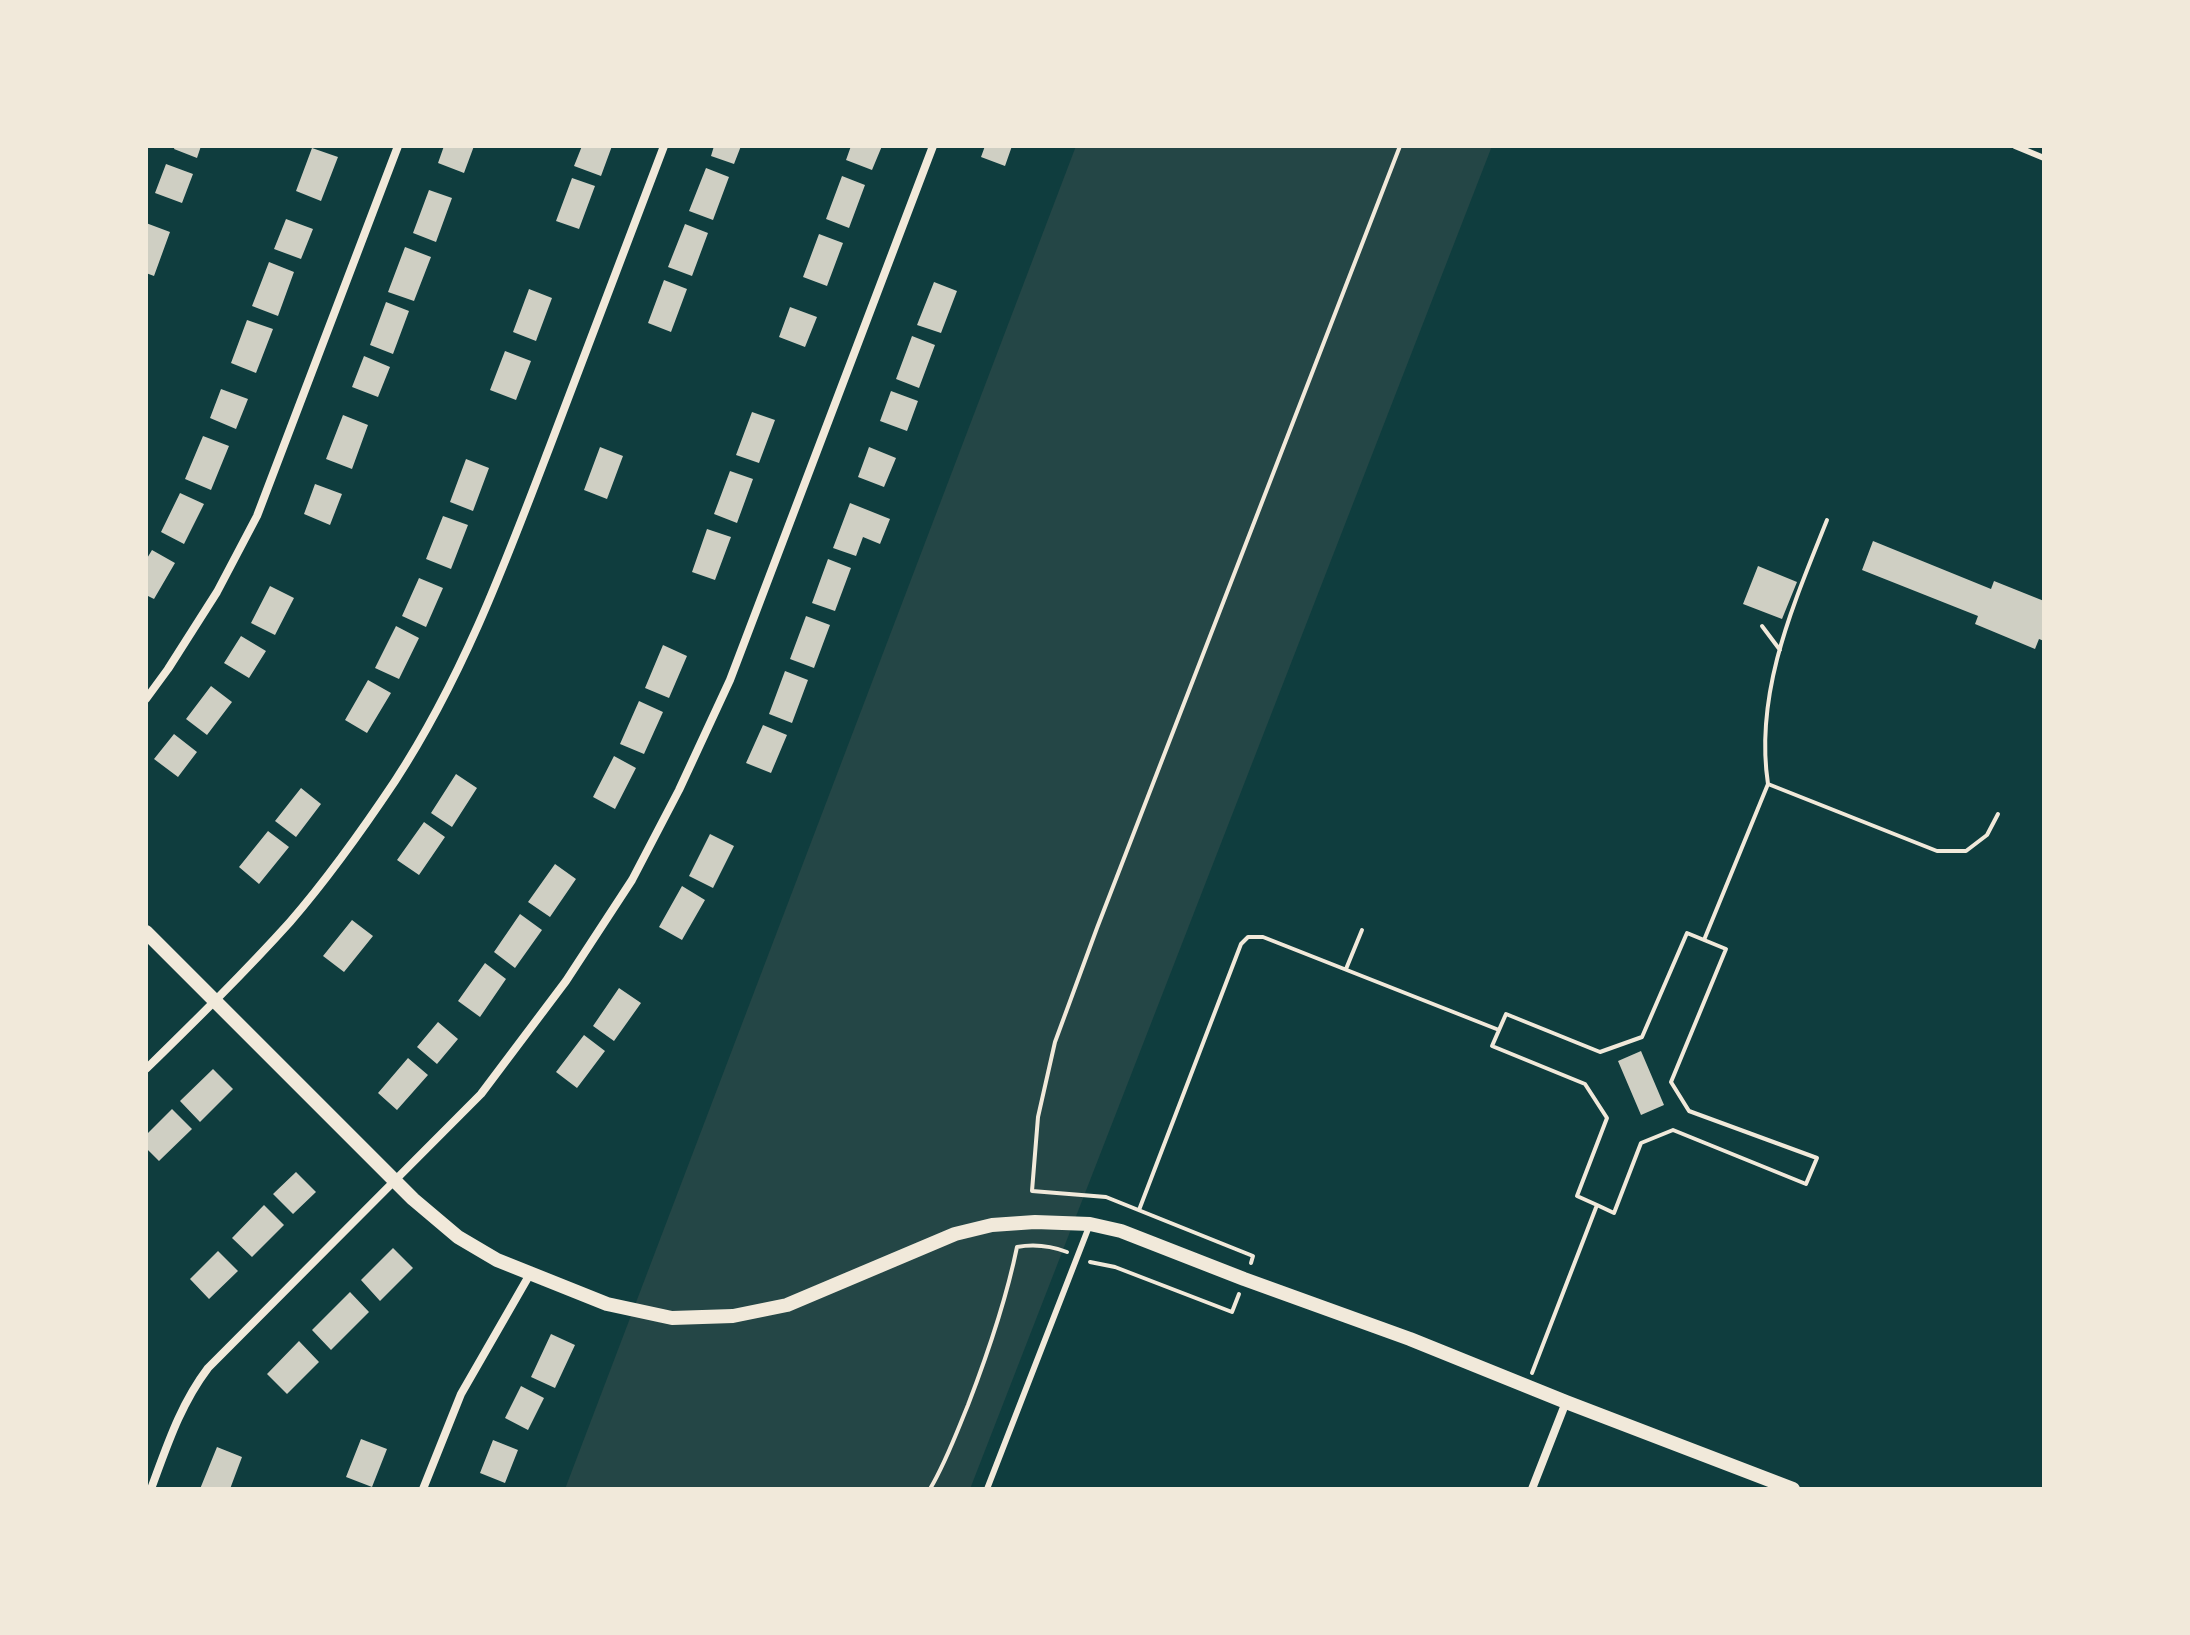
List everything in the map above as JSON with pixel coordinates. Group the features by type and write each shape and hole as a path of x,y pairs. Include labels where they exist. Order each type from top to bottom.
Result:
{"street":[{"path":"146,699 217,592 257,516 398,146"},
{"path":"146,1069 291,920 329,873 396,779 443,697 511,548 664,146"},
{"path":"151,1489 182,1407 208,1368 481,1094 566,981 650,848 709,731 730,680 933,146"},
{"path":"146,932 413,1199 458,1237 497,1260 607,1304 672,1318 733,1316 787,1305 955,1234 992,1225 1035,1222 1090,1224 1121,1231 1410,1339 1793,1489"},
{"path":"423,1489 461,1394 530,1274"},
{"path":"1532,1489 1566,1402"}],"lane":[{"path":"2015,146 2044,158"},
{"path":"987,1489 1090,1224"}],"path":[{"path":"930,1489 941,1470 1001,1313 1017,1247 1057,1248 1232,1312 1253,1256 1106,1197 1032,1191 1038,1117 1055,1042 1097,928 1400,146"},
{"path":"1704,940 1768,784 1763,756 1771,683 1787,619 1827,520"},
{"path":"1762,626 1780,650"},
{"path":"1768,784 1937,851 1966,851 1987,835 1998,814"},
{"path":"1346,969 1362,930"},
{"path":"1687,933 1726,949 1671,1082 1689,1111 1817,1158 1806,1184 1673,1130 1641,1143 1614,1213 1577,1196 1607,1118 1585,1084 1492,1046 1499,1030 1506,1014 1600,1052 1642,1037 1687,933"},
{"path":"1139,1210 1241,944 1248,937 1263,937 1499,1030"},
{"path":"1527,1386 1597,1205"}],"shaded area":[{"path":"1076,146 1492,146 970,1489 565,1489"}],"building":[{"path":"175,146 201,146 197,158 174,149"},
{"path":"444,146 474,146 464,173 438,163"},
{"path":"582,146 612,146 601,176 574,166"},
{"path":"714,146 741,146 734,164 711,156"},
{"path":"851,146 882,146 872,170 846,160"},
{"path":"985,146 1012,146 1005,166 981,157"},
{"path":"312,148 338,157 321,201 296,191"},
{"path":"166,164 193,174 182,203 155,193"},
{"path":"706,168 729,177 713,220 689,211"},
{"path":"842,176 865,185 849,228 826,219"},
{"path":"572,178 595,186 579,229 556,221"},
{"path":"429,190 452,198 436,242 413,233"},
{"path":"286,219 313,229 301,259 274,249"},
{"path":"146,223 170,232 154,276 146,273"},
{"path":"685,224 708,233 692,276 668,267"},
{"path":"819,234 843,243 827,286 803,277"},
{"path":"405,247 431,257 414,301 388,292"},
{"path":"269,262 294,272 278,316 252,306"},
{"path":"664,280 687,289 671,332 648,323"},
{"path":"934,282 957,291 941,333 917,325"},
{"path":"529,289 552,298 536,341 513,332"},
{"path":"386,302 409,311 393,354 370,345"},
{"path":"790,307 817,317 805,347 779,337"},
{"path":"247,320 273,329 256,373 231,363"},
{"path":"912,336 935,345 919,388 896,379"},
{"path":"505,351 531,361 516,400 490,390"},
{"path":"364,356 390,367 378,397 352,387"},
{"path":"221,389 248,399 236,429 210,418"},
{"path":"891,391 918,401 907,431 880,421"},
{"path":"752,412 775,420 759,463 736,455"},
{"path":"343,415 368,425 352,469 326,459"},
{"path":"203,436 229,446 211,490 185,479"},
{"path":"600,447 623,456 607,499 584,490"},
{"path":"869,447 896,458 884,487 858,477"},
{"path":"466,459 489,468 473,511 450,502"},
{"path":"730,471 753,479 737,523 714,514"},
{"path":"315,484 342,494 330,525 304,514"},
{"path":"180,493 204,504 184,544 161,532"},
{"path":"850,503 890,519 880,544 863,537 856,556 833,548"},
{"path":"443,516 468,525 451,569 426,559"},
{"path":"707,529 731,537 715,580 692,572"},
{"path":"1873,541 1991,589 1994,581 2044,601 2044,641 2039,639 2035,649 1975,624 1978,616 1862,570"},
{"path":"152,550 175,563 154,599 146,595 146,560"},
{"path":"828,559 851,568 835,611 812,603"},
{"path":"1758,566 1797,582 1782,619 1743,604"},
{"path":"419,578 443,588 426,627 402,616"},
{"path":"270,586 294,598 275,635 251,623"},
{"path":"806,616 830,625 814,668 790,659"},
{"path":"396,626 419,638 399,679 375,668"},
{"path":"241,636 266,651 249,678 224,663"},
{"path":"663,645 687,656 669,698 645,688"},
{"path":"785,671 808,680 792,723 769,714"},
{"path":"368,680 391,693 367,733 345,720"},
{"path":"211,686 232,702 207,735 186,719"},
{"path":"639,701 663,712 644,754 620,744"},
{"path":"763,725 787,735 771,773 746,763"},
{"path":"174,734 197,752 178,777 154,759"},
{"path":"614,756 636,768 615,809 593,797"},
{"path":"456,774 477,788 452,827 431,813"},
{"path":"301,788 321,804 296,837 275,821"},
{"path":"424,822 445,837 419,875 397,860"},
{"path":"268,831 289,847 259,884 239,867"},
{"path":"710,834 734,846 713,888 689,876"},
{"path":"555,864 576,879 550,917 528,902"},
{"path":"682,886 705,900 682,940 659,927"},
{"path":"520,914 542,930 515,968 494,952"},
{"path":"352,920 373,936 344,972 323,956"},
{"path":"485,963 506,979 480,1017 458,1001"},
{"path":"619,988 641,1003 614,1041 593,1026"},
{"path":"438,1022 458,1039 437,1064 417,1047"},
{"path":"584,1035 605,1051 577,1088 556,1072"},
{"path":"1641,1051 1664,1105 1641,1115 1618,1061"},
{"path":"408,1058 428,1075 397,1110 378,1093"},
{"path":"213,1069 233,1089 200,1122 180,1101"},
{"path":"172,1109 192,1129 159,1161 146,1148 146,1135"},
{"path":"296,1172 316,1192 293,1214 273,1194"},
{"path":"264,1205 284,1225 252,1257 232,1238"},
{"path":"393,1248 413,1268 380,1301 361,1280"},
{"path":"218,1251 238,1271 209,1299 190,1279"},
{"path":"350,1292 369,1312 331,1350 312,1330"},
{"path":"551,1334 575,1345 555,1388 531,1377"},
{"path":"299,1341 319,1362 287,1394 267,1374"},
{"path":"521,1386 544,1398 528,1430 505,1418"},
{"path":"361,1439 387,1449 372,1487 346,1477"},
{"path":"493,1440 518,1450 505,1483 480,1473"},
{"path":"217,1447 242,1457 230,1489 200,1489"}]}
